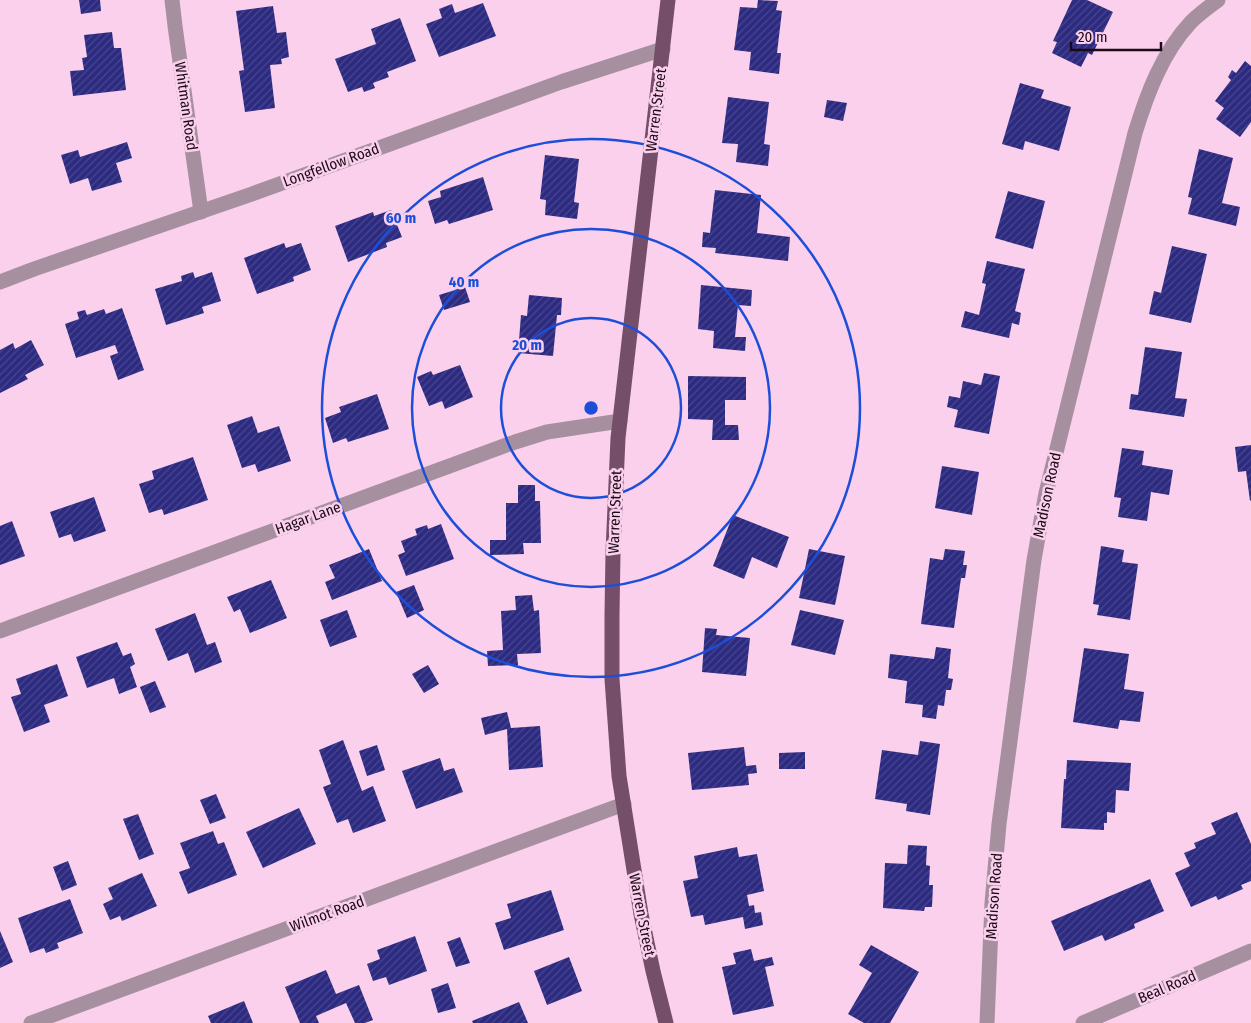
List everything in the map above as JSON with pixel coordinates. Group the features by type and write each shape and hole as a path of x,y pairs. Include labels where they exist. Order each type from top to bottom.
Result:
{"main road":[{"name":"Warren Street","path":"666,1023 641,914 619,776 612,679 613,552 620,421 668,0"}],"street":[{"name":"Whitman Road","path":"172,0 201,212"},
{"name":"Madison Road","path":"987,1023 993,893 999,824 1029,597 1046,493 1130,152 1142,112 1156,75 1174,43 1192,20 1218,0"},
{"name":"Longfellow Road","path":"0,282 201,212 561,82 662,49"},
{"name":"Hagar Lane","path":"0,631 515,442 548,432 620,421"},
{"name":"Wilmot Road","path":"31,1023 624,804"},
{"name":"Beal Road","path":"1083,1023 1251,951"}],"building":[{"path":"79,0 100,0 101,11 81,14"},
{"path":"758,0 778,1 776,10 782,11 777,53 781,53 779,74 749,70 751,52 734,50 740,7 757,8"},
{"path":"1072,0 1087,0 1113,12 1092,55 1088,53 1081,67 1052,53 1057,42 1053,41"},
{"path":"483,3 496,36 439,57 426,24 442,18 439,9 452,4 455,13"},
{"path":"273,6 277,33 286,32 289,57 281,59 282,64 270,65 275,108 245,112 239,71 244,70 236,11"},
{"path":"400,18 416,61 387,72 389,77 373,83 375,88 364,92 362,87 348,92 335,59 376,44 371,29"},
{"path":"112,32 114,48 121,48 126,90 73,96 70,71 84,70 82,58 87,57 84,35"},
{"path":"1245,61 1251,66 1251,122 1240,137 1216,119 1224,108 1215,101 1231,80 1228,77 1232,70 1236,73"},
{"path":"1020,83 1044,90 1041,98 1071,107 1059,151 1025,141 1023,150 1002,144"},
{"path":"728,97 769,102 764,144 770,145 768,166 736,162 738,144 722,143"},
{"path":"827,100 847,103 843,121 824,117"},
{"path":"127,142 132,158 116,163 122,182 92,191 88,178 70,184 61,155 78,150 80,157"},
{"path":"1199,149 1233,158 1222,203 1240,207 1236,226 1188,214 1192,198 1188,197"},
{"path":"545,155 579,159 574,202 579,203 577,219 545,215 546,200 540,199"},
{"path":"483,177 493,210 449,224 447,220 435,224 428,201 441,197 440,191"},
{"path":"715,190 761,195 757,233 790,237 788,261 715,253 716,248 702,247 703,232 710,233"},
{"path":"1008,191 1045,201 1033,249 995,238"},
{"path":"391,210 402,237 386,243 387,247 348,262 335,226 373,212 374,216"},
{"path":"284,243 286,248 301,243 311,270 293,277 294,281 257,294 244,258"},
{"path":"1172,246 1207,254 1191,323 1149,314 1154,291 1161,293"},
{"path":"987,261 1025,269 1015,311 1021,313 1019,325 1012,323 1009,338 961,327 965,311 979,315 986,284 982,283"},
{"path":"193,272 195,278 212,272 221,301 202,307 204,313 166,325 155,289 182,281 181,276"},
{"path":"701,285 752,290 751,306 738,305 735,337 746,337 745,351 713,348 714,331 698,329"},
{"path":"465,287 470,302 444,310 439,295"},
{"path":"529,295 562,298 561,315 557,315 553,356 518,353 521,315 527,316"},
{"path":"122,308 144,370 118,380 110,356 118,353 115,345 76,358 65,324 79,319 77,312 85,310 87,315 104,309 106,314"},
{"path":"31,340 44,365 25,375 28,379 0,393 0,350 13,343 15,349"},
{"path":"1145,347 1182,352 1175,398 1187,399 1184,417 1129,409 1131,394 1138,395"},
{"path":"460,365 473,397 445,409 442,401 429,406 417,377 431,371 433,375"},
{"path":"984,373 1000,376 989,434 954,427 958,410 947,407 949,396 960,398 963,381 981,385"},
{"path":"688,376 746,377 746,400 725,400 725,425 738,425 739,440 712,440 713,420 688,419"},
{"path":"377,394 389,429 348,442 346,438 333,443 325,418 341,412 339,407"},
{"path":"252,416 258,433 279,426 291,461 258,472 255,464 242,468 227,425"},
{"path":"1251,445 1250,501 1246,471 1238,472 1235,447"},
{"path":"1122,448 1144,451 1142,465 1173,470 1169,495 1151,492 1147,521 1118,517 1121,498 1114,497"},
{"path":"193,457 208,500 164,515 162,509 149,513 139,484 154,479 152,471"},
{"path":"942,466 979,472 972,515 935,508"},
{"path":"518,485 535,485 535,501 540,501 541,543 523,543 524,554 490,555 490,540 506,540 506,503 518,503"},
{"path":"94,497 106,531 74,542 71,534 59,538 50,512"},
{"path":"733,515 789,537 777,568 752,557 744,579 713,566"},
{"path":"12,521 25,556 0,565 0,526"},
{"path":"441,524 454,559 406,576 398,555 405,552 401,541 417,535 415,529 427,525 428,529"},
{"path":"1101,546 1124,550 1122,562 1138,564 1130,620 1097,615 1099,605 1093,604"},
{"path":"369,549 382,581 332,600 325,582 335,578 329,565"},
{"path":"809,549 845,556 835,605 799,598"},
{"path":"945,549 965,551 963,565 967,565 965,578 961,578 954,628 921,624 930,558 943,560"},
{"path":"271,580 287,618 250,633 240,609 234,612 227,597"},
{"path":"414,585 424,610 407,618 396,592"},
{"path":"532,595 534,611 539,610 541,653 517,654 518,665 488,666 487,651 503,650 501,611 516,610 515,596"},
{"path":"347,610 357,637 330,647 320,620"},
{"path":"800,610 844,620 835,655 791,645"},
{"path":"195,613 207,645 215,642 222,662 195,673 188,653 168,661 155,629"},
{"path":"705,628 717,629 716,635 750,638 746,676 702,672"},
{"path":"117,642 123,656 131,653 135,664 130,667 137,687 119,694 114,678 87,688 76,657"},
{"path":"936,647 951,649 948,678 953,679 951,690 946,690 944,706 938,705 936,719 922,717 923,705 905,703 907,681 888,678 890,654 934,659"},
{"path":"1084,648 1129,654 1124,689 1144,692 1140,722 1120,720 1118,729 1073,722"},
{"path":"57,664 68,696 44,705 50,722 24,732 11,697 21,694 16,679"},
{"path":"428,665 439,684 424,693 412,674"},
{"path":"155,681 166,707 150,713 140,687"},
{"path":"507,712 511,728 540,726 543,767 509,770 507,729 485,735 481,718"},
{"path":"343,740 362,791 373,786 386,821 353,833 348,819 337,823 323,787 331,784 319,750"},
{"path":"920,741 940,744 930,815 906,811 907,804 875,799 882,750 918,755"},
{"path":"377,745 385,770 367,776 359,751"},
{"path":"744,747 746,766 756,765 757,773 748,774 749,785 692,790 688,753"},
{"path":"805,752 805,769 779,769 779,753"},
{"path":"440,758 444,771 454,768 463,792 416,809 402,771"},
{"path":"1067,760 1131,763 1129,791 1116,790 1115,813 1107,812 1107,823 1104,823 1104,830 1061,828"},
{"path":"216,794 226,818 210,824 200,800"},
{"path":"299,808 316,844 263,868 246,832"},
{"path":"1237,812 1251,844 1251,881 1241,885 1243,889 1218,900 1216,896 1191,907 1175,873 1190,866 1184,853 1196,848 1194,843 1216,834 1211,823"},
{"path":"138,814 154,854 139,860 123,819"},
{"path":"213,831 218,844 224,842 237,875 188,894 179,872 190,868 180,843"},
{"path":"908,845 927,846 926,865 930,866 929,885 933,885 932,907 925,907 924,911 883,908 885,863 907,864"},
{"path":"737,847 739,857 757,854 764,891 747,895 749,906 754,905 755,913 761,912 763,925 745,929 743,917 705,925 703,915 691,917 683,881 698,878 694,856"},
{"path":"68,861 77,885 62,891 53,867"},
{"path":"142,873 157,906 122,921 120,916 110,920 103,904 113,899 108,888"},
{"path":"1150,879 1164,911 1134,924 1135,928 1105,941 1102,935 1064,951 1051,921"},
{"path":"551,890 564,930 504,950 495,923 511,918 507,904"},
{"path":"70,899 83,933 57,943 59,948 46,953 44,948 30,953 18,918"},
{"path":"0,931 13,962 0,968"},
{"path":"415,936 427,971 389,985 386,977 373,981 367,964 380,959 377,950"},
{"path":"460,937 470,963 456,967 447,942"},
{"path":"871,945 919,972 890,1023 864,1023 848,1014 872,973 859,965"},
{"path":"751,949 754,961 772,957 774,965 765,967 774,1006 733,1015 722,967 736,964 733,953"},
{"path":"569,957 582,991 547,1005 534,971"},
{"path":"326,970 336,994 359,985 373,1020 365,1023 355,1023 346,1003 316,1016 319,1023 300,1023 285,987"},
{"path":"448,983 456,1008 438,1013 431,989"},
{"path":"244,1001 253,1023 211,1023 208,1016"},
{"path":"519,1002 528,1023 473,1023 472,1021"}]}
